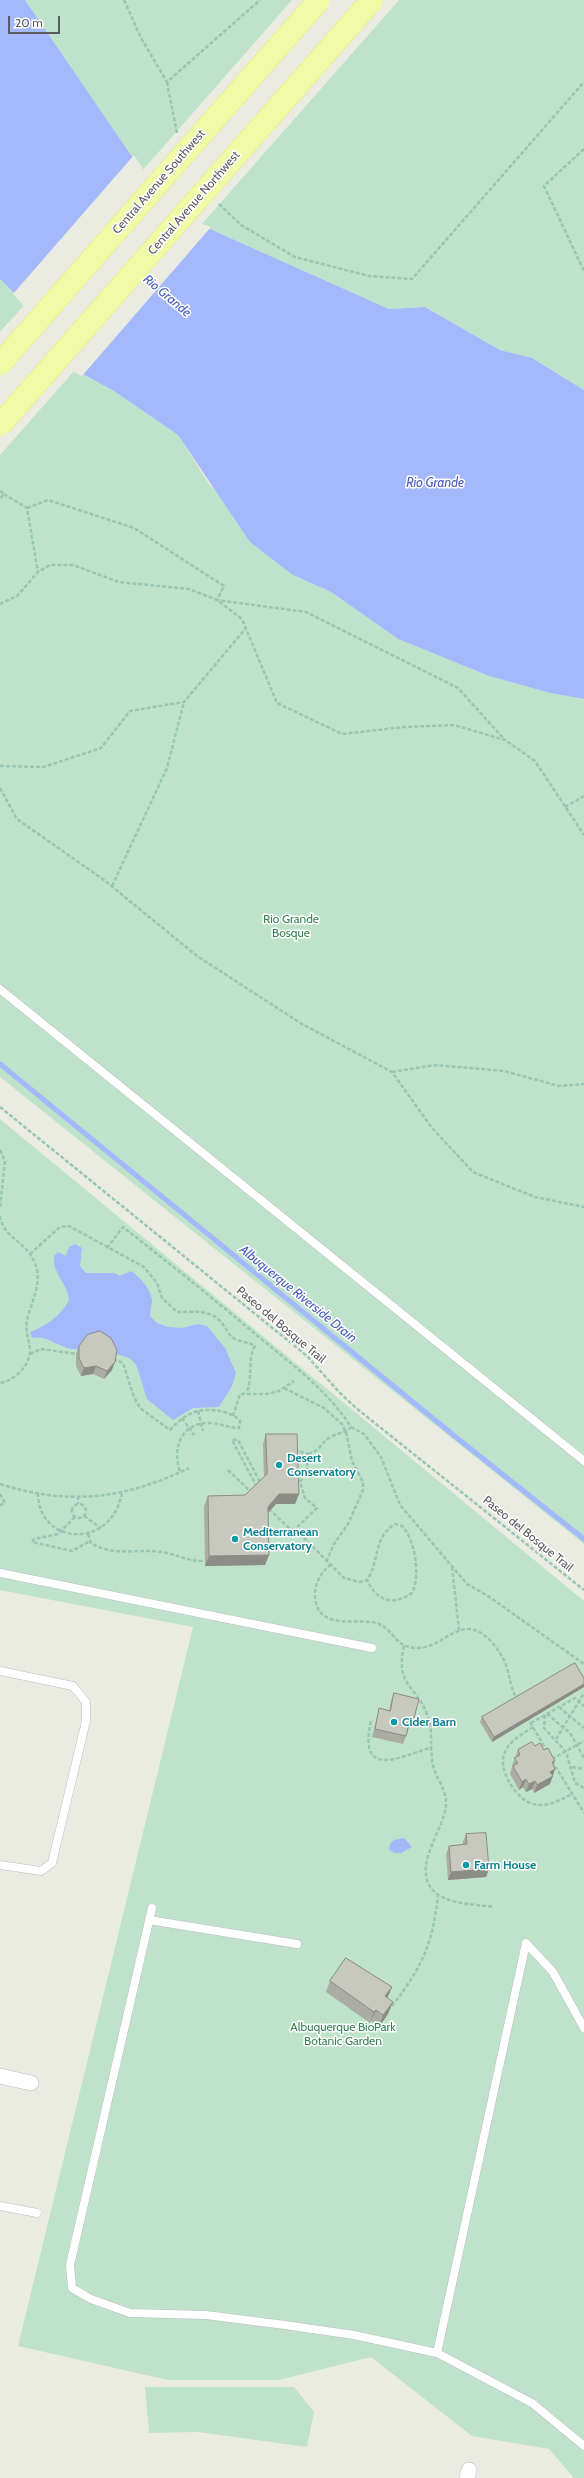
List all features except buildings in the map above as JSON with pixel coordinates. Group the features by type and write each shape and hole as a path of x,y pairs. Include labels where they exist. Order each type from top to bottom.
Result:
{"main road":[{"name":"Central Avenue Southwest","path":"0,364 319,0"},
{"name":"Central Avenue Northwest","path":"0,424 372,0"}],"street":[{"path":"0,2076 31,2083"}],"lane":[{"path":"0,989 584,1461"},
{"path":"0,1573 372,1648"},
{"path":"0,1671 73,1686 86,1702 86,1721 52,1863 41,1871 0,1864"},
{"path":"152,1908 70,2265 72,2288 91,2299 130,2313 206,2315 286,2325 354,2335 437,2353 532,2403 584,2446"},
{"path":"149,1920 297,1944"},
{"path":"437,2353 526,1943 553,1972 584,2028"},
{"path":"0,2206 37,2213"}],"path":[{"path":"124,0 141,38 167,82 178,141"},
{"path":"167,82 260,0"},
{"path":"218,203 241,225 295,257 369,276 412,279 584,82"},
{"path":"584,149 544,186 584,270"},
{"path":"0,490 27,508 38,572"},
{"path":"0,499 4,494"},
{"path":"27,508 48,500 134,528 224,586 217,600"},
{"path":"0,604 17,596 38,572 50,565 74,565 119,582 189,589 217,600 306,612 458,688 505,740 535,762 584,836"},
{"path":"217,600 242,619 277,703 342,734 404,727 454,725 505,740"},
{"path":"112,886 166,768 184,702 246,628"},
{"path":"0,766 43,767 101,748 130,711 184,702"},
{"path":"0,788 17,818 112,886 197,956 302,1024 392,1072 432,1128 473,1172 535,1197 584,1207"},
{"path":"565,807 584,796"},
{"path":"392,1072 435,1065 504,1071 559,1086 584,1084"},
{"name":"Paseo del Bosque Trail","path":"0,1108 307,1356 339,1392 356,1408 584,1590"},
{"path":"0,1150 5,1162 0,1207"},
{"path":"0,1216 7,1232 30,1254 36,1265 38,1286 26,1328 30,1354"},
{"path":"30,1254 64,1225 73,1227 107,1248 144,1266 157,1283 162,1298 177,1312 207,1313 220,1322 227,1332 236,1339 247,1341 255,1346 251,1353 251,1381 247,1392"},
{"path":"107,1248 123,1227 188,1278 311,1380 340,1410 351,1427 364,1434 381,1457 400,1505 467,1584 488,1596 584,1664"},
{"path":"0,1383 18,1374 30,1354 41,1349 80,1354"},
{"path":"108,1359 118,1360 124,1363 134,1397 140,1408 170,1430 182,1418 198,1411 211,1410 233,1416 240,1421 239,1428 213,1423 201,1424 189,1428 181,1436 177,1446 176,1458 180,1472"},
{"path":"233,1416 240,1394 266,1394 284,1388 294,1381"},
{"path":"284,1388 324,1408 342,1424 346,1432 352,1461 364,1486 348,1524 334,1544 327,1560"},
{"path":"198,1411 203,1431"},
{"path":"182,1418 194,1435"},
{"path":"294,1450 308,1454 321,1448 328,1439 346,1432 351,1427"},
{"path":"250,1492 260,1482 238,1440 232,1440 258,1489"},
{"path":"266,1507 292,1532 316,1508 305,1498 300,1480 307,1469 308,1454"},
{"path":"0,1484 38,1493 78,1496 122,1493 148,1486 189,1468"},
{"path":"228,1470 256,1497"},
{"path":"294,1480 300,1480"},
{"path":"38,1493 42,1513 50,1523 62,1531 74,1534 88,1534 102,1528 110,1521 118,1510 122,1493"},
{"path":"0,1494 5,1503 0,1505"},
{"path":"78,1496 78,1504"},
{"path":"78,1504 85,1508 84,1516"},
{"path":"75,1517 72,1509 78,1504"},
{"path":"90,1541 72,1551 32,1542 34,1539 53,1535 62,1531 75,1517 84,1516 102,1528"},
{"path":"296,1529 349,1581 360,1582 367,1580 374,1569 377,1547 384,1533 395,1524 402,1526 408,1534 413,1550 415,1576 412,1591 409,1596 401,1599 385,1600 377,1595 367,1580"},
{"path":"88,1534 90,1541 98,1547 122,1552 158,1551 191,1562 205,1562"},
{"path":"331,1564 320,1576 315,1590 318,1607 324,1614 342,1623 371,1621 379,1624 404,1646 410,1648 430,1646 459,1630 470,1629 486,1637 507,1666 514,1694 520,1705"},
{"path":"452,1567 459,1630"},
{"path":"404,1646 401,1662 402,1672 410,1690 428,1716 434,1771 445,1795 446,1803 442,1820 430,1850 426,1873 428,1882 438,1895 456,1901 494,1907"},
{"path":"556,1739 584,1693"},
{"path":"530,1723 575,1698 584,1706"},
{"path":"559,1707 571,1715 584,1728"},
{"path":"524,1711 584,1813"},
{"path":"546,1714 563,1726 578,1745 584,1758"},
{"path":"546,1714 544,1728 556,1739 566,1752 576,1783 584,1788"},
{"path":"371,1721 367,1746 373,1756 380,1759 397,1759 432,1747"},
{"path":"533,1727 512,1742 504,1754 504,1768 516,1792 527,1802 540,1806 555,1802 572,1794"},
{"path":"552,1760 584,1741"},
{"path":"572,1767 584,1769"},
{"path":"392,2006 418,1971 426,1955 434,1927 438,1895"}],"green space":[{"path":"25,0 292,0 142,171"},
{"path":"399,0 584,0 584,390 532,358 500,350 425,307 389,309 201,225"},
{"path":"0,279 25,304 0,332"},
{"name":"Rio Grande Bosque","path":"75,370 114,391 178,435 209,484 293,575 331,592 398,639 489,676 550,693 584,699 584,1544 0,1077 0,455"},
{"name":"Albuquerque BioPark Botanic Garden","path":"0,1119 584,1601 584,2478 574,2478 549,2449 472,2436 371,2357 279,2380 168,2380 18,2346 193,1627 0,1590"},
{"path":"145,2387 294,2387 314,2412 307,2447 198,2432 149,2433"}],"water":[{"name":"Rio Grande","path":"0,0 25,0 142,171 201,225 389,309 425,307 500,350 532,358 584,390 584,699 550,693 489,676 398,639 331,592 293,575 250,542 178,435 114,391 75,370 25,304 0,279"},
{"path":"75,1244 82,1248 80,1266 86,1273 115,1273 120,1276 131,1271 138,1276 149,1291 152,1300 150,1316 157,1323 168,1327 182,1328 198,1324 207,1326 225,1348 236,1373 232,1386 219,1407 193,1408 173,1420 147,1399 136,1364 129,1358 113,1353 88,1335 81,1342 80,1349 67,1348 44,1338 32,1338 30,1332 42,1327 58,1315 69,1300 66,1289 55,1268 54,1256 58,1252 66,1256 69,1247"},
{"path":"404,1838 412,1847 401,1853 394,1853 389,1849 390,1844 394,1840"}],"pier":[{"path":"134,155 143,169 202,224 211,227 82,376 73,371 13,294"}],"waterway":[{"name":"Albuquerque Riverside Drain","path":"0,1064 457,1438 584,1539"}],"place":[{"name":"Desert Conservatory","path":"279,1465"},
{"name":"Mediterranean Conservatory","path":"235,1539"},
{"name":"Cider Barn","path":"394,1722"},
{"name":"Farm House","path":"466,1865"}]}
